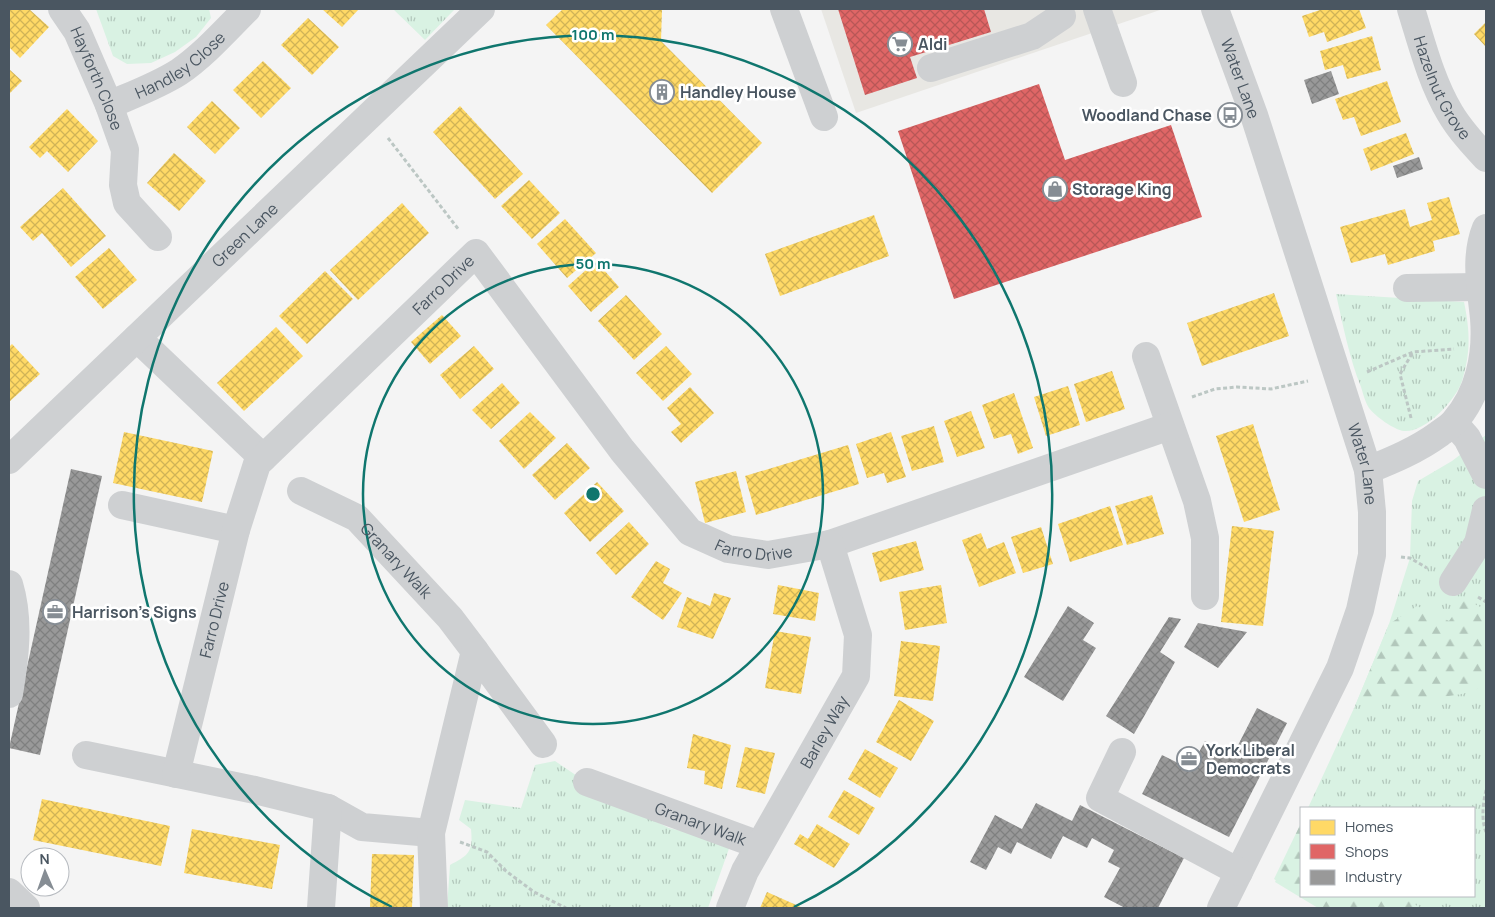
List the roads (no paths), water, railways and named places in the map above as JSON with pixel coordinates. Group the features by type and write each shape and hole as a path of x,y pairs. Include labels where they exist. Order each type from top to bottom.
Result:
{"street":[{"name":"Hayforth Close","path":"62,9 77,31 109,105 125,150 123,184 127,203 158,237"},
{"name":"Green Lane","path":"9,460 482,9"},
{"path":"784,9 824,117"},
{"path":"932,68 1032,36 1055,12 1096,9 1123,83"},
{"name":"Water Lane","path":"1215,9 1254,115 1368,470 1372,512 1372,555 1360,610 1340,668 1221,908"},
{"name":"Hazelnut Grove","path":"1411,9 1438,91 1470,141 1486,158"},
{"name":"Handley Close","path":"109,105 161,82 178,72 196,58 243,10"},
{"path":"1368,470 1397,459 1420,447 1454,423 1469,400 1479,378 1485,347 1481,270 1486,228"},
{"name":"Farro Drive","path":"176,774 236,530 257,464 476,252 622,450 690,532 728,549 768,555 830,544 1170,426"},
{"path":"1407,288 1481,270"},
{"path":"137,338 263,458"},
{"path":"1146,356 1197,501 1205,538 1205,596"},
{"path":"1454,423 1467,438 1486,475"},
{"name":"Granary Walk","path":"301,491 357,518 450,618 543,744"},
{"path":"122,505 236,530"},
{"path":"1453,582 1478,543 1486,510"},
{"name":"Barley Way","path":"730,908 745,871 759,845 856,676 858,635 830,544"},
{"path":"9,584 16,630 9,694"},
{"path":"434,908 431,833 475,651"},
{"path":"1122,752 1100,798 1239,872"},
{"path":"86,755 255,790 328,808 362,827 431,833"},
{"name":"Granary Walk","path":"587,782 759,845"},
{"path":"321,908 328,808"},
{"path":"9,892 26,908"}],"place":[{"name":"Aldi","path":"900,44"},
{"name":"Handley House","path":"662,92"},
{"name":"Woodland Chase","path":"1230,115"},
{"name":"Storage King","path":"1055,189"},
{"name":"Harrison's Signs","path":"55,612"},
{"name":"York Liberal Democrats","path":"1189,759"}]}
